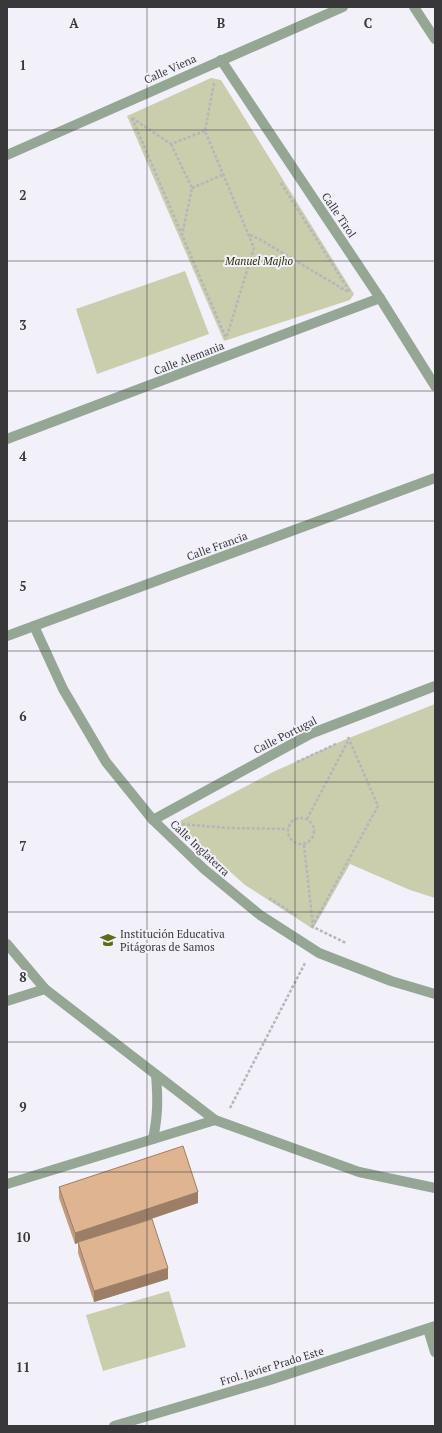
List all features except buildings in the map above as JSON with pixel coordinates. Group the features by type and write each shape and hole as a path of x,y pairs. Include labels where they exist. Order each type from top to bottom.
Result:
{"street":[{"name":"Calle Viena","path":"7,155 343,7"},
{"path":"414,7 435,39"},
{"name":"Calle Tirol","path":"221,60 380,298 435,386"},
{"name":"Calle Alemania","path":"7,439 380,298"},
{"name":"Calle Francia","path":"7,636 435,478"},
{"name":"Calle Inglaterra","path":"34,626 63,689 106,762 154,820 204,869 260,915 319,952 391,981 435,994"},
{"name":"Calle Portugal","path":"154,820 310,734 435,686"},
{"path":"7,944 44,989 156,1075 219,1121 359,1172 435,1188"},
{"path":"7,1001 44,989"},
{"path":"153,1139 157,1120 158,1102 156,1075"},
{"path":"7,1184 153,1139 219,1121"},
{"path":"431,1328 435,1352"},
{"name":"Frol. Javier Prado Este","path":"114,1426 270,1380 431,1328"}],"path":[{"path":"208,84 215,81"},
{"path":"215,81 219,87"},
{"path":"132,118 226,339 254,248 222,175 205,131 215,81"},
{"path":"132,118 138,114"},
{"path":"132,118 171,144 192,188 182,236"},
{"path":"171,144 205,131"},
{"path":"192,188 222,175"},
{"path":"249,235 261,240 351,294 279,180"},
{"path":"303,943 378,806 349,739 340,723"},
{"path":"344,740 356,736"},
{"path":"307,819 349,739"},
{"path":"293,764 340,742"},
{"path":"299,818 307,819 312,824 314,830 313,836 309,842 304,844 296,844 290,840 287,834 287,827 292,821 299,818"},
{"path":"154,820 228,828 287,829"},
{"path":"184,824 187,820"},
{"path":"304,844 313,926"},
{"path":"313,926 348,944"},
{"path":"219,1121 312,948"}],"green space":[{"name":"Manuel Majho","path":"211,78 221,80 354,294 350,300 224,341 127,116"},
{"path":"185,271 209,334 97,374 76,309"},
{"path":"435,704 435,898 410,890 350,864 313,929 245,885 176,823 273,772 344,740"},
{"path":"169,1291 186,1347 103,1371 86,1315"}],"place":[{"name":"Institución Educativa Pitágoras de Samos","path":"108,940"}]}
